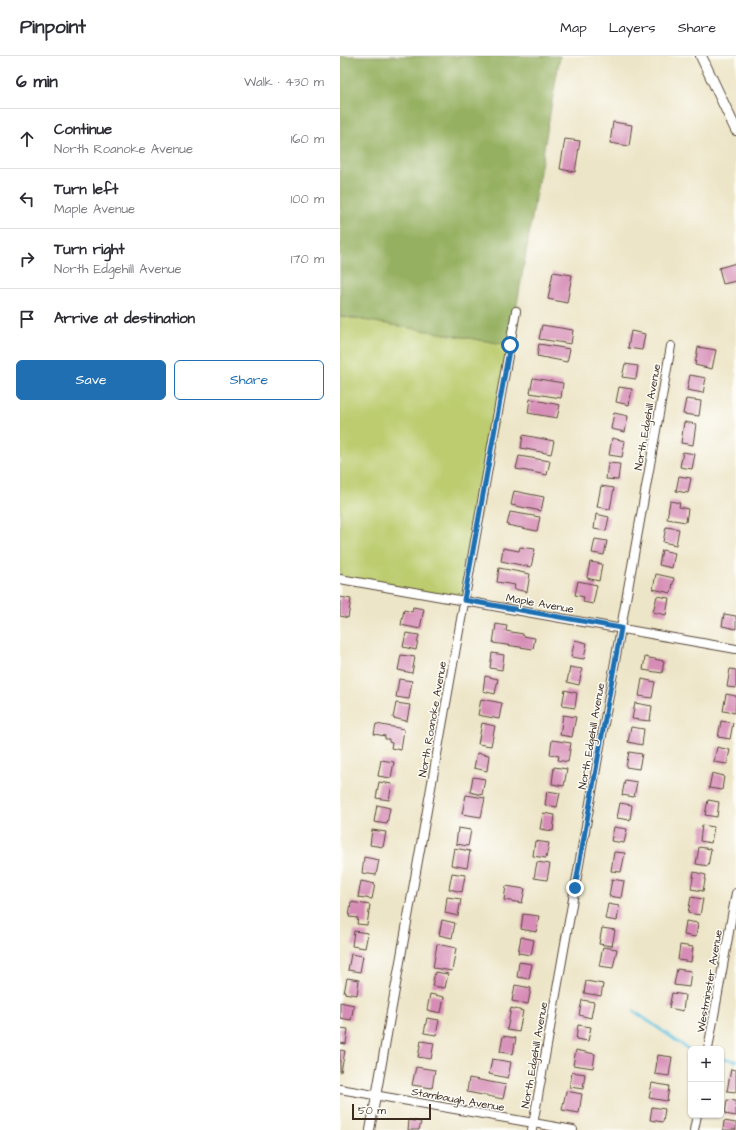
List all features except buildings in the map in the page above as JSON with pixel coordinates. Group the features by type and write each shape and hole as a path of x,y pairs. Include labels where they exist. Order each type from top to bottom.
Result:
{"street":[{"path":"701,56 736,130"},
{"name":"North Roanoke Avenue","path":"370,1130 516,311"},
{"name":"North Edgehill Avenue","path":"532,1127 671,346"},
{"name":"Maple Avenue","path":"340,579 736,649"},
{"name":"Westminster Avenue","path":"709,1046 736,893"},
{"name":"Stambaugh Avenue","path":"340,1088 532,1127 573,1130"},
{"path":"694,1130 696,1118"}],"green space":[{"path":"340,56 560,56 510,345 340,316"},
{"path":"340,316 510,345 464,601 340,579"}],"waterway":[{"path":"634,1011 688,1049"},
{"path":"724,1059 736,1061"}],"route":[{"path":"510,345 464,600 621,628 575,888"}]}
